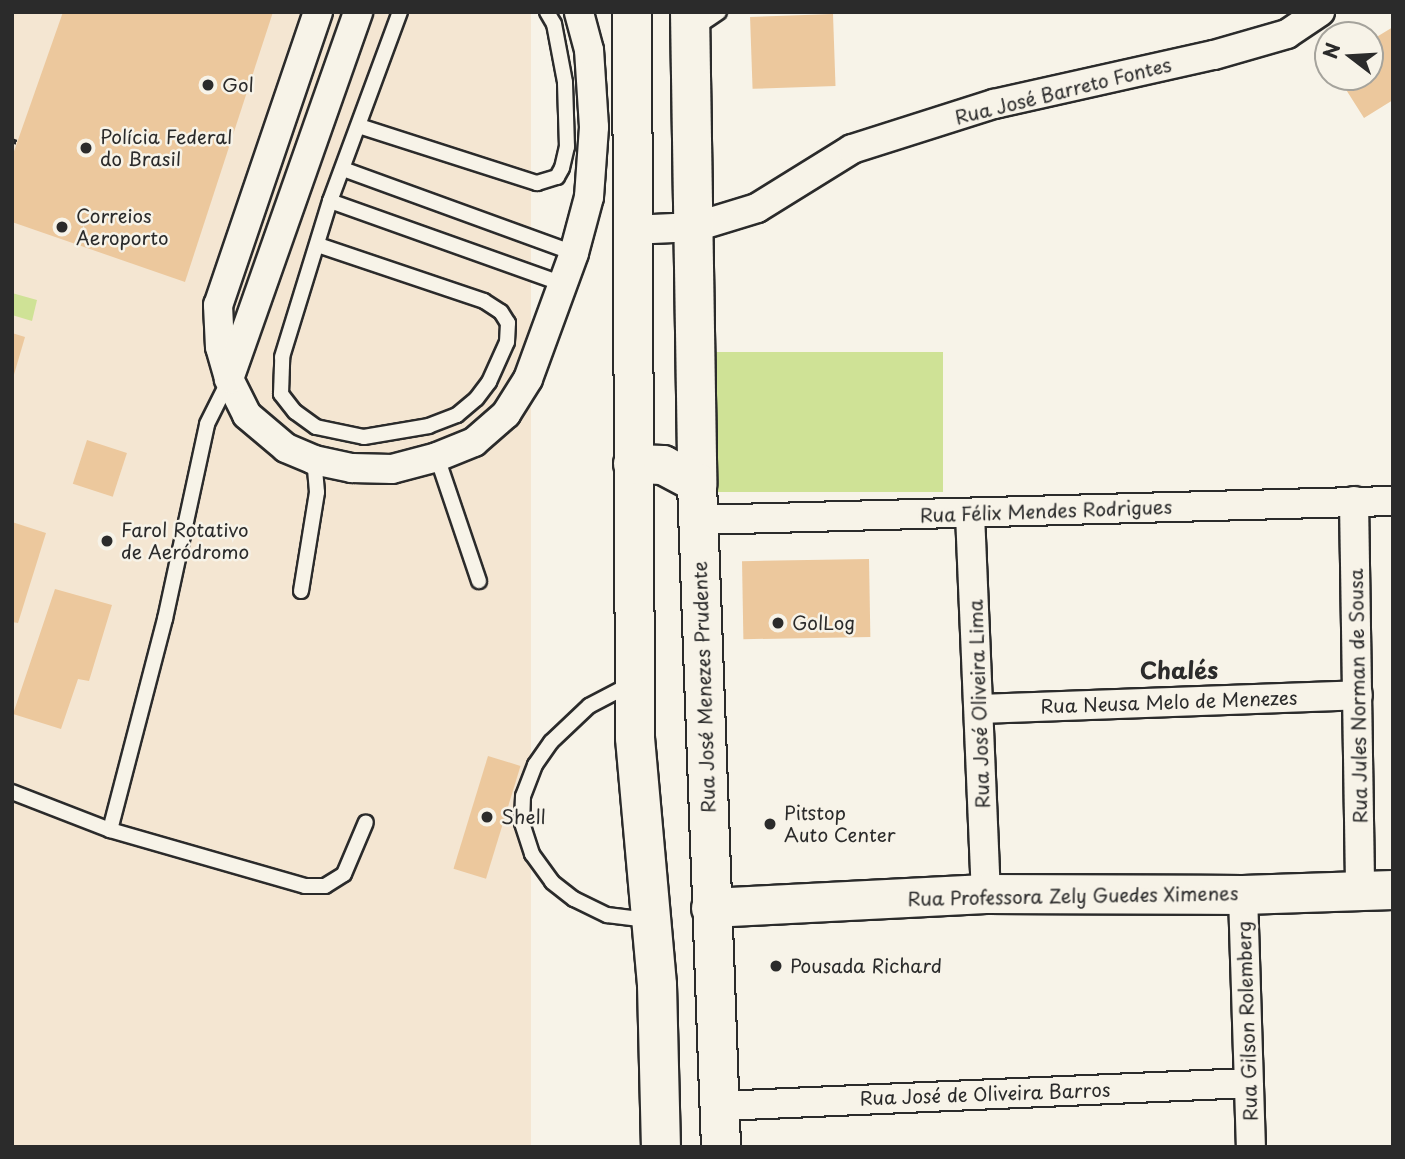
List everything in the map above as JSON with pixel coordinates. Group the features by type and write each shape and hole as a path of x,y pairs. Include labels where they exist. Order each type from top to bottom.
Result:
{"main road":[{"path":"632,12 635,738 657,985 661,1147"},
{"name":"Rua José Menezes Prudente","path":"700,19 695,227 698,502 721,1147"},
{"path":"633,464 663,465 698,502"},
{"name":"Rua Professora Zely Guedes Ximenes","path":"711,908 986,894 1243,895 1377,890"}],"street":[{"path":"318,12 218,305 220,347 229,379 247,415 286,448 314,460 352,468 392,469 438,457 474,442 506,414 528,379 574,253 589,197 594,160 589,50 579,12"},
{"path":"229,379 358,12"},
{"name":"Rua José Barreto Fontes","path":"631,230 695,227 757,208 852,149 994,104 1214,55 1287,34 1320,12"},
{"name":"Rua Jules Norman de Sousa","path":"1354,501 1359,695 1377,890"},
{"name":"Rua Félix Mendes Rodrigues","path":"698,502 970,514 1393,501"},
{"name":"Rua José Oliveira Lima","path":"970,514 986,894"},
{"name":"Rua Neusa Melo de Menezes","path":"980,709 1359,695"},
{"name":"Rua Gilson Rolemberg","path":"1243,895 1251,1147"},
{"name":"Rua José de Oliveira Barros","path":"720,1106 1249,1083"}],"lane":[{"path":"318,245 484,301 501,312 508,323 506,342 493,375 476,398 457,415 429,426 364,437 316,427 295,412 281,394 279,375 282,357 330,201 400,12"},
{"path":"359,126 537,183 557,177 567,147 565,82 554,23 547,12"},
{"path":"343,169 574,253"},
{"path":"330,201 563,284"},
{"path":"110,830 165,619 207,424 229,379"},
{"path":"438,457 479,581"},
{"path":"301,591 317,492 314,460"},
{"path":"635,681 589,706 551,742 535,765 523,796 522,823 532,854 552,882 574,899 607,915 650,921"},
{"path":"12,792 110,830 305,886 325,886 344,874 366,822"}],"shaded area":[{"path":"12,12 531,12 531,1147 12,1147"}],"green space":[{"path":"12,293 37,300 32,321 12,315"},
{"path":"716,352 943,352 943,492 716,492"}],"building":[{"path":"63,12 273,12 185,282 12,222 12,157"},
{"path":"833,14 836,86 753,89 750,17"},
{"path":"1393,27 1393,100 1364,118 1347,91 1384,91 1384,32"},
{"path":"12,333 25,337 13,378 12,378"},
{"path":"87,440 127,453 113,497 73,484"},
{"path":"12,522 46,533 18,623 12,622"},
{"path":"869,559 870,637 743,639 742,561"},
{"path":"55,589 112,605 89,681 78,679 61,729 13,714"},
{"name":"Shell","path":"488,756 521,766 486,879 454,869"}],"place":[{"name":"Gol","path":"208,85"},
{"name":"Polícia Federal do Brasil","path":"86,148"},
{"name":"Correios Aeroporto","path":"62,227"},
{"name":"Farol Rotativo de Aeródromo","path":"107,541"},
{"name":"GolLog","path":"778,623"},
{"name":"Shell","path":"487,817"},
{"name":"Pitstop Auto Center","path":"770,824"},
{"name":"Pousada Richard","path":"776,966"}],"district":[{"name":"Chalés","path":"1179,670"}]}
